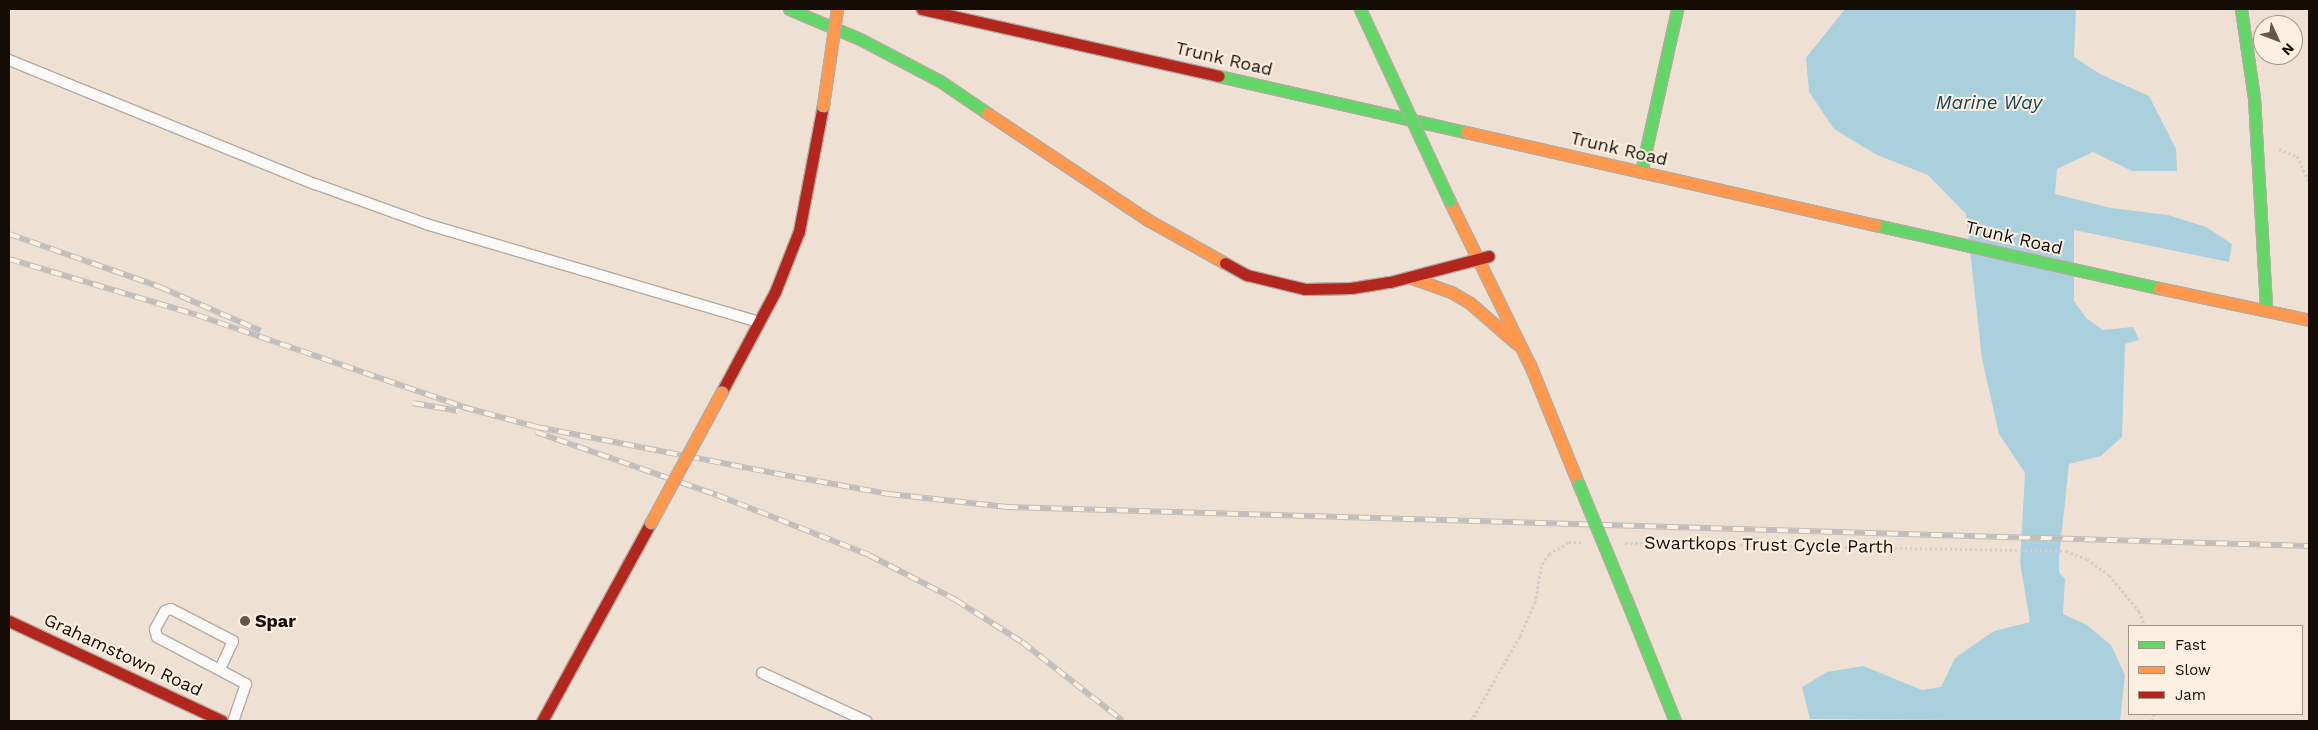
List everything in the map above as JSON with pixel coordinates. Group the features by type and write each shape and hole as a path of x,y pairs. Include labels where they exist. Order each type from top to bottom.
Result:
{"main road":[{"path":"789,9 860,39 940,82 1148,220 1247,275 1305,289 1351,288 1409,277 1489,256"},
{"path":"542,721 760,322 798,231 809,191 837,9"},
{"name":"Trunk Road","path":"922,9 2097,275 2266,309 2309,320"},
{"path":"1360,9 1517,344 1530,365"},
{"path":"1641,172 1677,9"},
{"path":"2241,9 2249,46 2266,309"},
{"path":"1423,105 1439,140"},
{"path":"1482,238 1515,312 1530,365 1675,721"},
{"path":"1409,277 1451,292 1470,303 1517,344"},
{"name":"Grahamstown Road","path":"9,621 222,721"}],"lane":[{"path":"9,60 315,184 426,224 760,322"},
{"path":"220,669 233,641 171,609 165,611 155,629 156,637 220,669 248,687 233,721"},
{"path":"762,673 866,721"}],"path":[{"path":"2257,151 2284,149 2297,156 2309,182"},
{"path":"1471,721 1520,636 1535,603 1542,564 1549,554 1569,542 1589,542"},
{"name":"Swartkops Trust Cycle Parth","path":"1619,543 2066,551 2087,559 2109,575 2139,611 2145,625"}],"water":[{"name":"Marine Way","path":"1845,9 2076,9 2074,57 2100,74 2149,96 2176,149 2177,171 2132,171 2093,152 2057,169 2055,194 2111,208 2168,215 2206,227 2232,244 2229,262 2074,230 2074,301 2086,318 2103,330 2133,327 2139,340 2125,344 2122,437 2101,456 2069,464 2059,558 2059,572 2065,579 2063,614 2087,625 2111,645 2125,675 2120,721 1810,719 1802,687 1827,672 1863,666 1922,690 1941,687 1955,658 1994,631 2030,622 2020,563 2025,473 1999,434 1982,359 1966,214 1928,175 1877,155 1834,129 1809,92 1806,58"}],"railway":[{"path":"9,234 160,287 261,331"},
{"path":"9,259 197,315 470,409"},
{"path":"413,403 458,411"},
{"path":"463,407 537,427 795,477 889,494 1007,507 2309,546"},
{"path":"536,432 717,495 869,555 956,600 1022,642 1123,721"}],"traffic: fast":[{"path":"789,9 860,39 940,81 987,113"},
{"path":"1360,9 1449,200"},
{"path":"1641,172 1677,9"},
{"path":"2241,9 2254,98 2266,309"},
{"path":"1219,76 1466,132"},
{"path":"1876,225 2159,288"},
{"path":"1579,485 1626,599"},
{"path":"1626,599 1675,721"}],"traffic: slow":[{"path":"823,105 837,9"},
{"path":"987,113 1148,220 1225,263"},
{"path":"1466,132 1876,225"},
{"path":"1449,200 1530,365 1579,485"},
{"path":"1409,277 1451,292 1470,303 1517,344"},
{"path":"2159,288 2309,320"},
{"path":"651,522 721,393"}],"traffic: jam":[{"path":"922,9 1219,76"},
{"path":"721,393 775,292 799,231 823,105"},
{"path":"1225,263 1247,275 1305,289 1351,288 1390,282 1489,256"},
{"path":"542,721 651,522"},
{"path":"9,621 222,721"}],"place":[{"name":"Spar","path":"245,621"}]}
